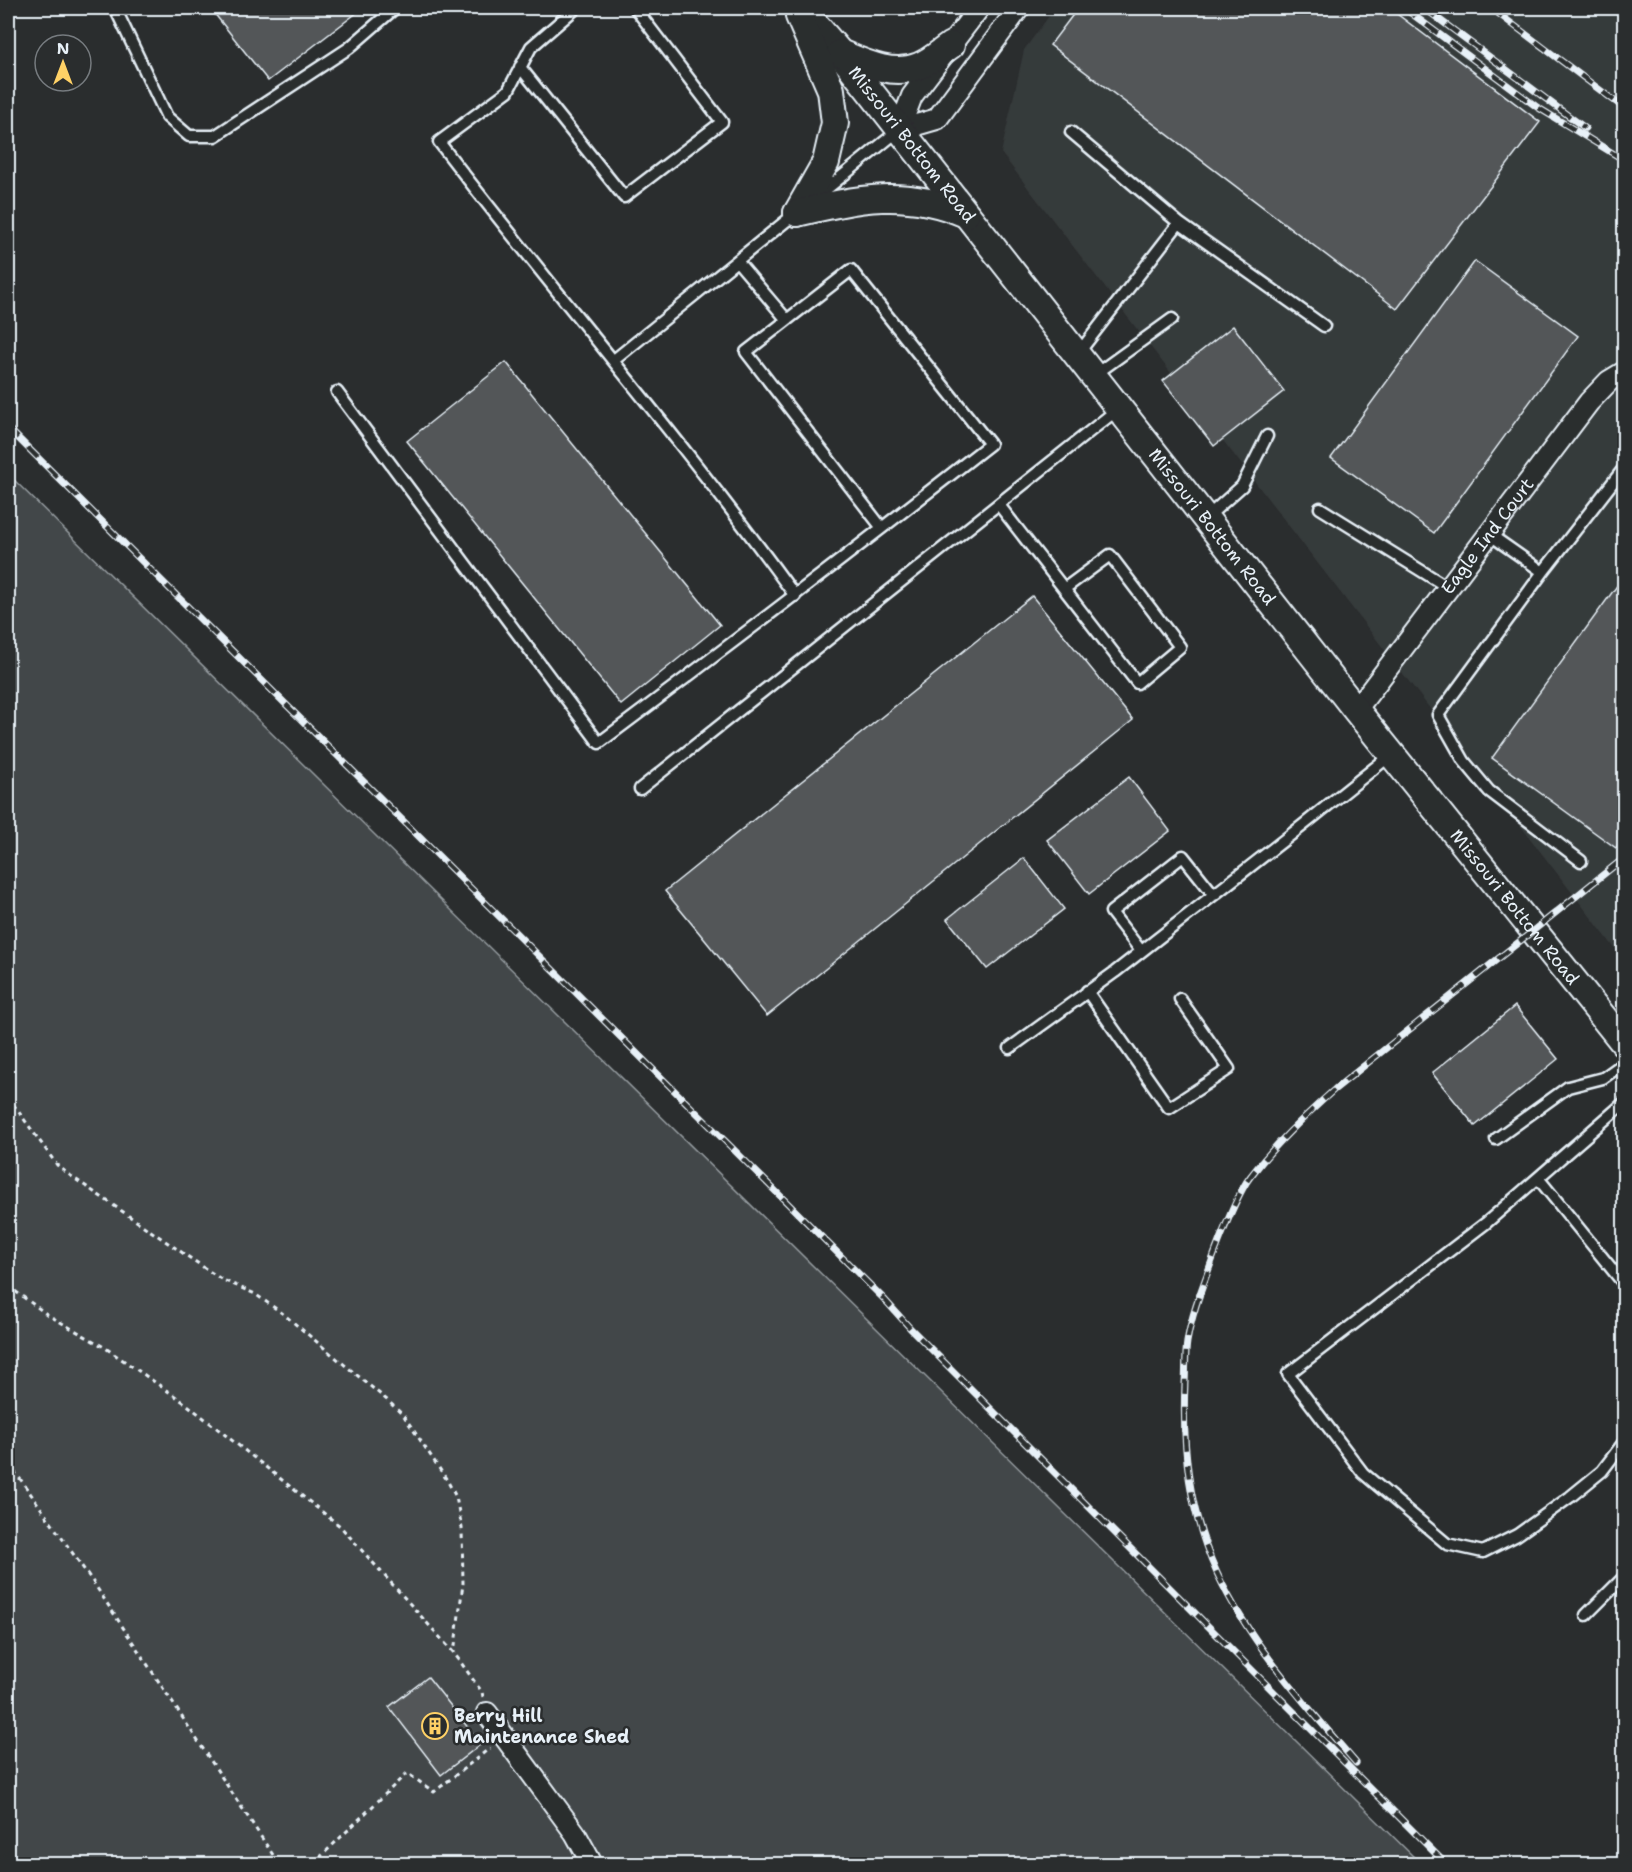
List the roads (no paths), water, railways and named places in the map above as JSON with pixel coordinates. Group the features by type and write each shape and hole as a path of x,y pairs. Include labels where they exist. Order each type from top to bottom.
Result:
{"street":[{"path":"795,8 831,90 835,123 826,162 797,213"},
{"name":"Missouri Bottom Road","path":"801,8 840,53 1356,710 1624,1043"},
{"path":"899,130 912,96 979,8"},
{"path":"899,130 938,119 1019,8"},
{"path":"840,53 872,66 893,70 918,67 951,45"},
{"path":"797,213 849,200 890,197 921,201 966,214"},
{"name":"Eagle Ind Court","path":"1356,710 1589,402 1609,381 1624,372"},
{"path":"487,1713 575,1833 592,1864"}],"lane":[{"path":"115,8 168,117 189,136 216,136 349,48 395,8"},
{"path":"576,8 531,47 508,91 438,142 614,360 759,546 795,596"},
{"path":"520,67 624,196 722,122 634,8"},
{"path":"614,360 899,130"},
{"path":"1071,132 1179,223 1324,326"},
{"path":"1077,356 1179,223"},
{"path":"737,261 787,320"},
{"path":"337,392 599,743 795,596 990,444 851,270 746,352 882,528"},
{"path":"1093,376 1172,318"},
{"path":"640,789 1119,408"},
{"path":"1205,518 1242,486 1267,436"},
{"path":"1581,861 1489,791 1464,761 1438,715 1543,572 1624,468"},
{"path":"999,505 1064,590 1137,683 1180,647 1110,555 1064,590"},
{"path":"1320,508 1449,588"},
{"path":"1489,534 1543,572"},
{"path":"1010,1048 1214,895 1392,754"},
{"path":"1141,951 1111,912 1120,904 1183,856 1214,895"},
{"path":"1087,991 1169,1108 1229,1068 1180,999"},
{"path":"1496,1139 1568,1087 1603,1078 1624,1064"},
{"path":"1624,1103 1486,1223 1288,1374 1363,1473 1447,1544 1483,1552 1517,1535 1570,1497 1602,1471 1624,1442"},
{"path":"1538,1178 1624,1284"},
{"path":"1586,1615 1624,1577"}],"railway":[{"path":"1404,8 1537,107 1624,160"},
{"path":"1424,8 1585,128"},
{"path":"1491,8 1624,108"},
{"path":"8,428 885,1300 910,1328 1446,1864"},
{"path":"1356,1763 1262,1649 1230,1599 1207,1550 1194,1503 1186,1456 1184,1408 1186,1347 1195,1309 1221,1236 1240,1193 1250,1177 1280,1142 1335,1089 1624,858"}],"place":[{"name":"Berry Hill Maintenance Shed","path":"435,1726"}]}
